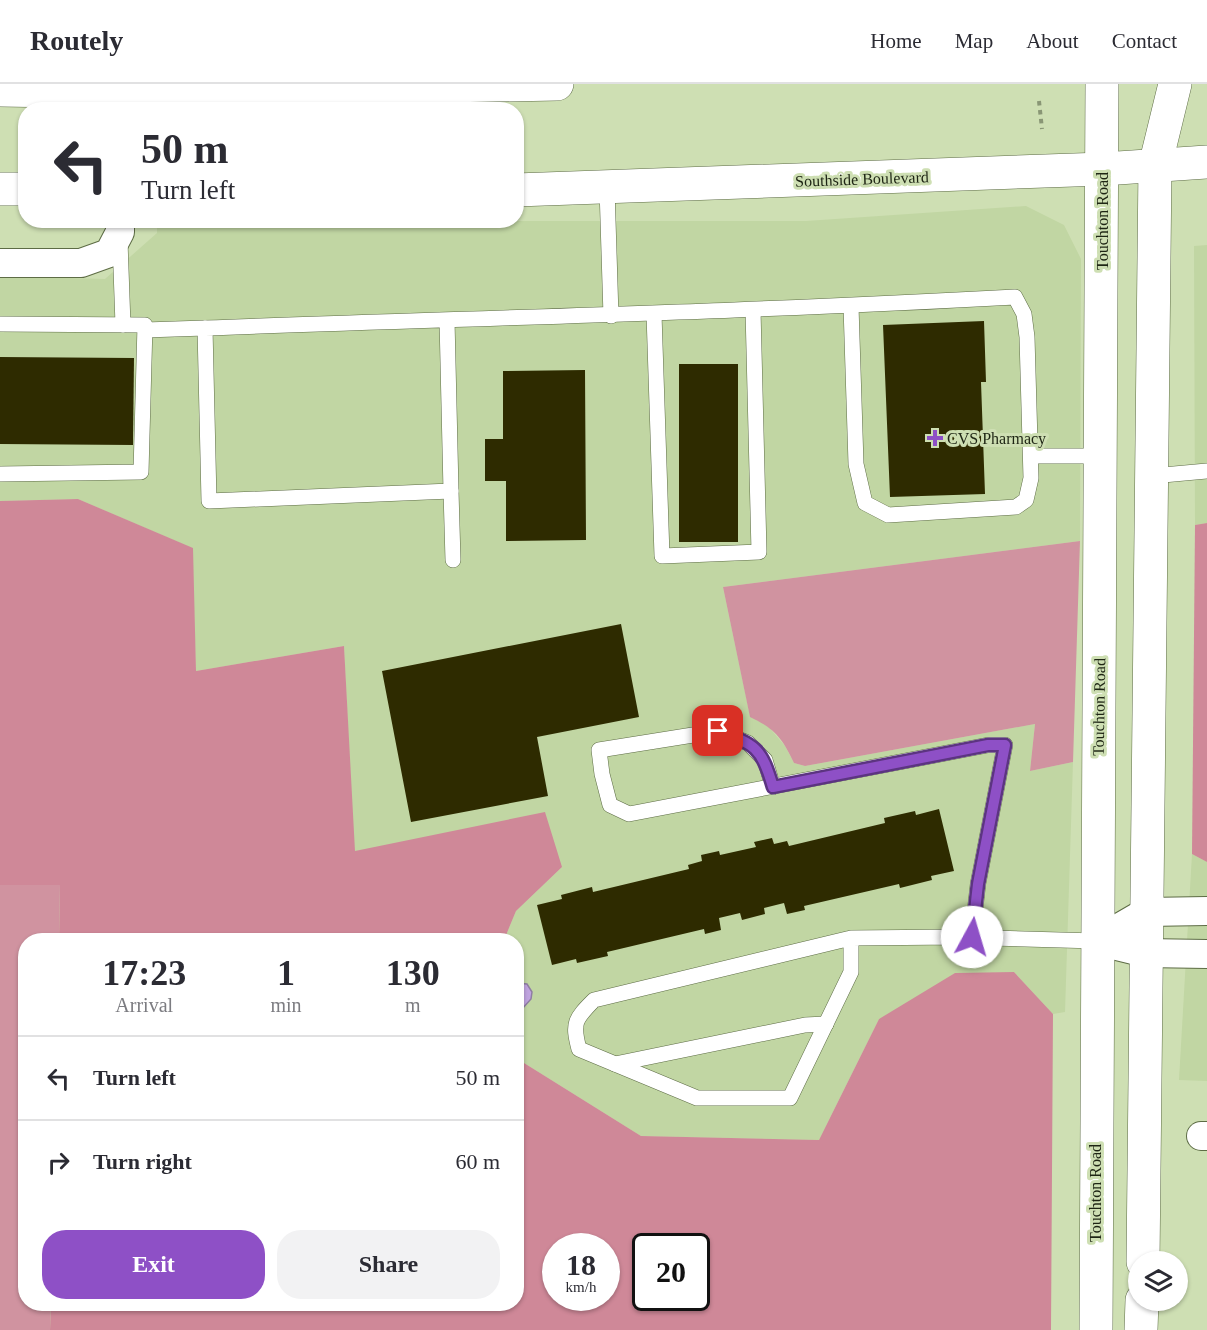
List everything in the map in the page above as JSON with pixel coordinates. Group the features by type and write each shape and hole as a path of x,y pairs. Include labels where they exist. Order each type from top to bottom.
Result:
{"main road":[{"path":"0,90 120,101 282,87 557,84"},
{"name":"Touchton Road","path":"1096,1330 1096,940 1102,84"},
{"path":"1143,1251 1155,166 1175,84"},
{"name":"Southside Boulevard","path":"524,190 1103,170 1207,162"},
{"path":"0,189 18,189"},
{"path":"1141,1330 1142,1311"}],"street":[{"path":"0,262 81,263 109,253 119,228"},
{"path":"1096,940 1146,912 1207,911"},
{"path":"1096,940 1145,953 1207,954"}],"lane":[{"path":"607,188 611,316"},
{"path":"120,228 123,325"},
{"path":"145,330 611,316 1015,297 1024,314 1028,337 1031,478 1026,500 1016,507 888,515 865,503 856,464 851,306"},
{"path":"654,314 662,556 759,552 753,310"},
{"path":"447,320 453,560"},
{"path":"0,324 145,325 141,472 0,474"},
{"path":"205,328 209,501 451,491"},
{"path":"1031,456 1101,456"},
{"path":"1152,476 1207,471"},
{"path":"773,787 765,760 748,743 718,731 599,750 610,805 629,814 773,787 988,745 1005,745 978,884 972,937"},
{"path":"851,939 851,972 790,1098 697,1098 579,1049 574,1032 579,1015 594,1000 851,939 972,937 1096,940"},
{"path":"615,1064 805,1025 826,1024"}],"path":[{"path":"1039,101 1042,129"}],"shaded area":[{"path":"1026,206 1064,225 1081,259 1080,541 723,587 750,716 768,726 785,746 794,763 805,766 1035,724 1030,771 1073,762 1065,1012 1053,1014 1014,972 879,1019 819,1140 641,1136 524,1063 524,933 507,933 516,911 562,867 354,851 344,646 196,671 192,548 78,499 0,501 0,276 105,279 157,233 157,228 524,228 524,221 806,221"},
{"path":"1207,245 1207,523 1195,525 1194,246"},
{"path":"78,499 193,548 196,671 344,646 355,851 545,812 562,867 516,911 507,933 59,933 60,885 0,885 0,501"},
{"path":"1207,523 1207,862 1192,854 1195,525"},
{"path":"1080,541 1073,762 1030,771 1035,724 805,766 794,763 777,735 750,717 723,587"},
{"path":"1192,854 1207,862 1207,1081 1179,1080"},
{"path":"0,885 60,885 59,933 18,933 18,1311 51,1311 50,1330 0,1330"},
{"path":"1014,972 1053,1014 1051,1330 50,1330 51,1311 524,1311 524,1063 641,1136 819,1140 879,1019 955,973"},
{"path":"524,984 527,984 532,992 531,999 524,1007"}],"building":[{"name":"CVS Pharmacy","path":"984,321 986,382 981,382 985,494 890,497 883,325"},
{"path":"0,357 134,358 133,445 0,444"},
{"path":"679,364 738,364 738,542 679,542"},
{"path":"585,370 586,540 506,541 506,481 485,481 485,439 503,439 503,371"},
{"path":"621,624 639,717 537,737 548,796 411,822 382,671"},
{"path":"939,809 954,871 931,876 932,880 900,888 899,884 804,906 805,910 787,914 784,903 764,908 765,914 742,920 740,913 719,918 721,930 705,934 704,929 607,952 608,956 577,963 576,959 552,965 537,905 562,899 561,895 592,887 593,892 689,869 688,865 702,861 701,855 719,851 720,855 756,847 754,842 772,838 774,844 787,841 789,846 885,823 884,818 915,811 916,815"}],"place":[{"name":"CVS Pharmacy","path":"935,438"}],"route":[{"path":"718,731 748,743 765,760 773,787 988,745 1005,745 978,884 972,937"}]}
